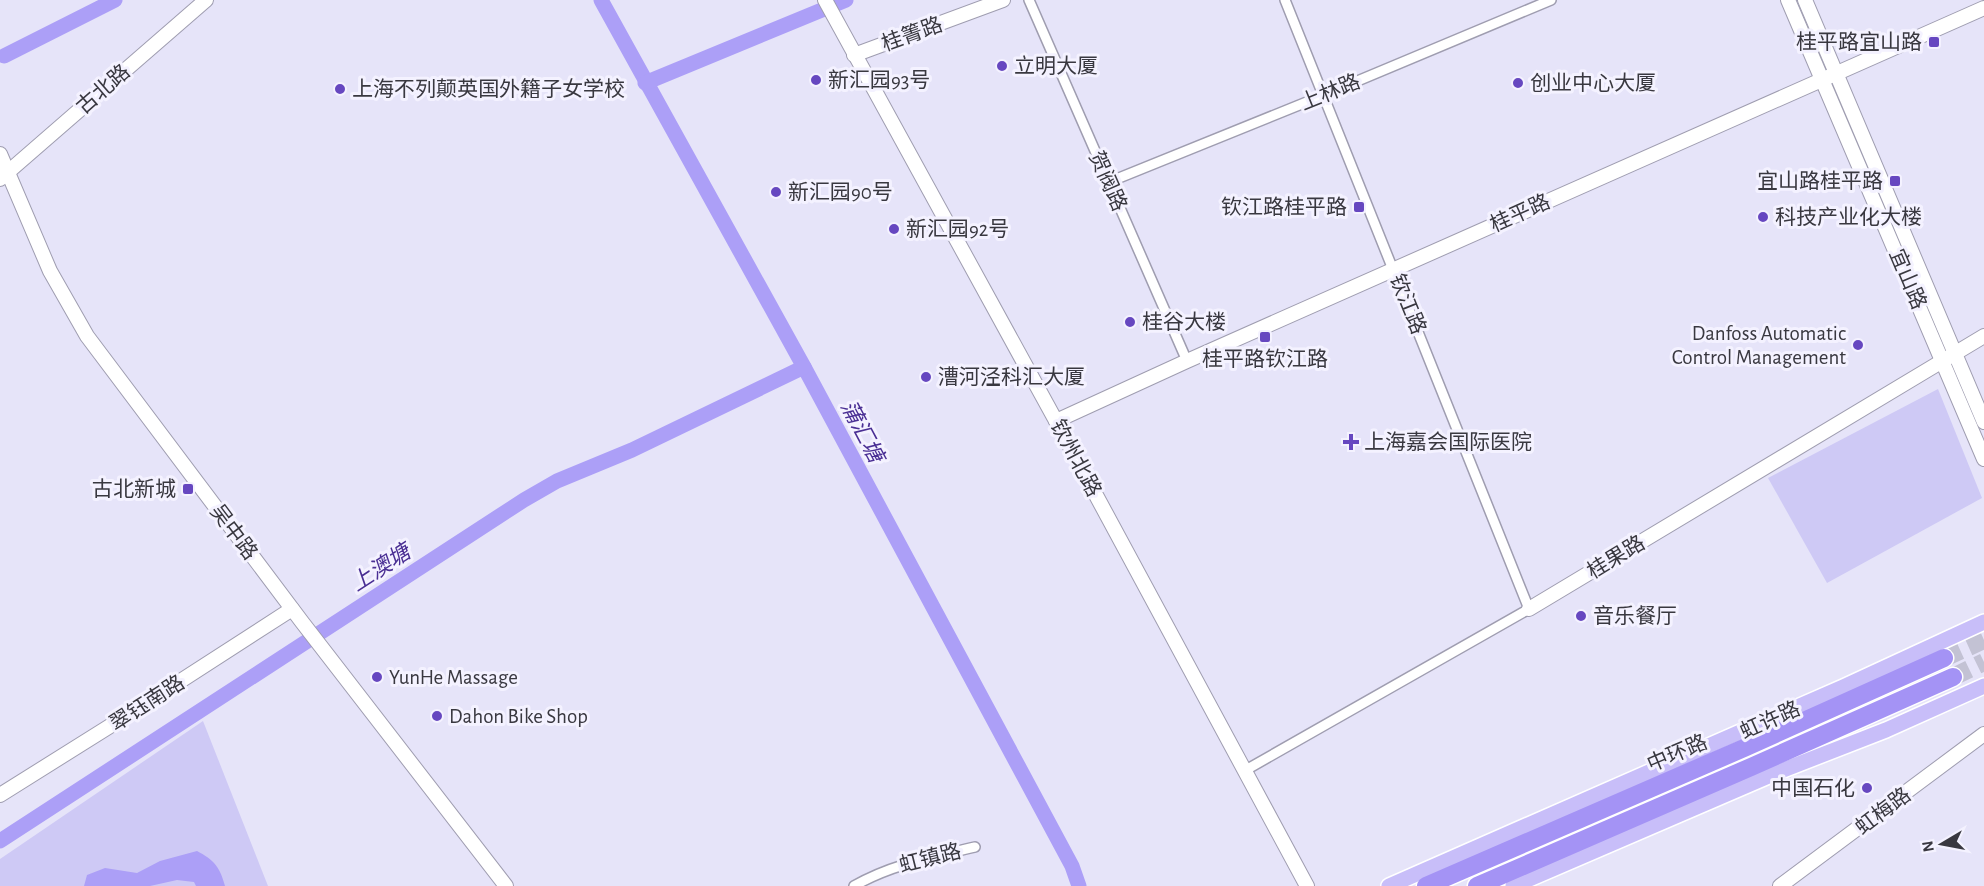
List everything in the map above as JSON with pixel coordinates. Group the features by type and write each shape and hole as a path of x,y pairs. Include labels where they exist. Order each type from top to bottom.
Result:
{"highway":[{"name":"中环路","path":"1426,886 1744,748 1944,658"},
{"name":"中环路","path":"1477,886 1953,677"}],"main road":[{"name":"虹许路","path":"1389,886 1853,683 1984,622"},
{"path":"1513,886 1778,772 1886,730 1984,687"}],"street":[{"name":"古北路","path":"4,175 206,0"},
{"name":"钦州北路","path":"825,0 1307,886"},
{"name":"桂箐路","path":"854,55 1003,0"},
{"name":"贺阀路","path":"1029,0 1187,361"},
{"name":"钦江路","path":"1285,0 1529,609"},
{"name":"上林路","path":"1109,182 1551,0"},
{"name":"宜山路","path":"1788,0 1949,357 1984,422"},
{"name":"宜山路","path":"1805,0 1949,357 1984,459"},
{"name":"桂平路","path":"1056,421 1984,8"},
{"name":"吴中路","path":"0,154 4,175 50,271 87,336 323,650 506,886"},
{"name":"桂果路","path":"1244,771 1529,609 1984,336"},
{"name":"翠钰南路","path":"0,795 292,609"},
{"name":"虹梅路","path":"1780,886 1984,734"},
{"name":"虹镇路","path":"854,886 895,866 975,847"}],"shaded area":[{"path":"1938,389 1982,498 1827,583 1768,478"},
{"path":"203,721 268,886 0,886 0,859"},
{"path":"197,851 216,865 225,886 196,886 194,882 177,880 150,886 84,886 87,875 105,868 137,873 160,861"}],"waterway":[{"path":"4,56 115,0"},
{"name":"蒲汇塘","path":"601,0 804,367 1072,866 1079,886"},
{"path":"645,83 846,0"},
{"name":"上澳塘","path":"0,841 524,500 557,481 632,450 804,367"}],"tunnel":[{"path":"1944,658 1984,640"},
{"path":"1953,677 1984,662"}],"place":[{"name":"桂平路宜山路","path":"1934,42"},
{"name":"立明大厦","path":"1002,66"},
{"name":"新汇园93号","path":"816,80"},
{"name":"创业中心大厦","path":"1518,83"},
{"name":"上海不列颠英国外籍子女学校","path":"340,89"},
{"name":"宜山路桂平路","path":"1895,181"},
{"name":"新汇园90号","path":"776,192"},
{"name":"钦江路桂平路","path":"1359,207"},
{"name":"科技产业化大楼","path":"1763,217"},
{"name":"新汇园92号","path":"894,229"},
{"name":"桂谷大楼","path":"1130,322"},
{"name":"桂平路钦江路","path":"1265,337"},
{"name":"Danfoss Automatic Control Management","path":"1858,345"},
{"name":"漕河泾科汇大厦","path":"926,377"},
{"name":"上海嘉会国际医院","path":"1351,442"},
{"name":"古北新城","path":"188,489"},
{"name":"音乐餐厅","path":"1581,616"},
{"name":"YunHe Massage","path":"377,677"},
{"name":"Dahon Bike Shop","path":"437,716"},
{"name":"中国石化","path":"1867,788"}]}
